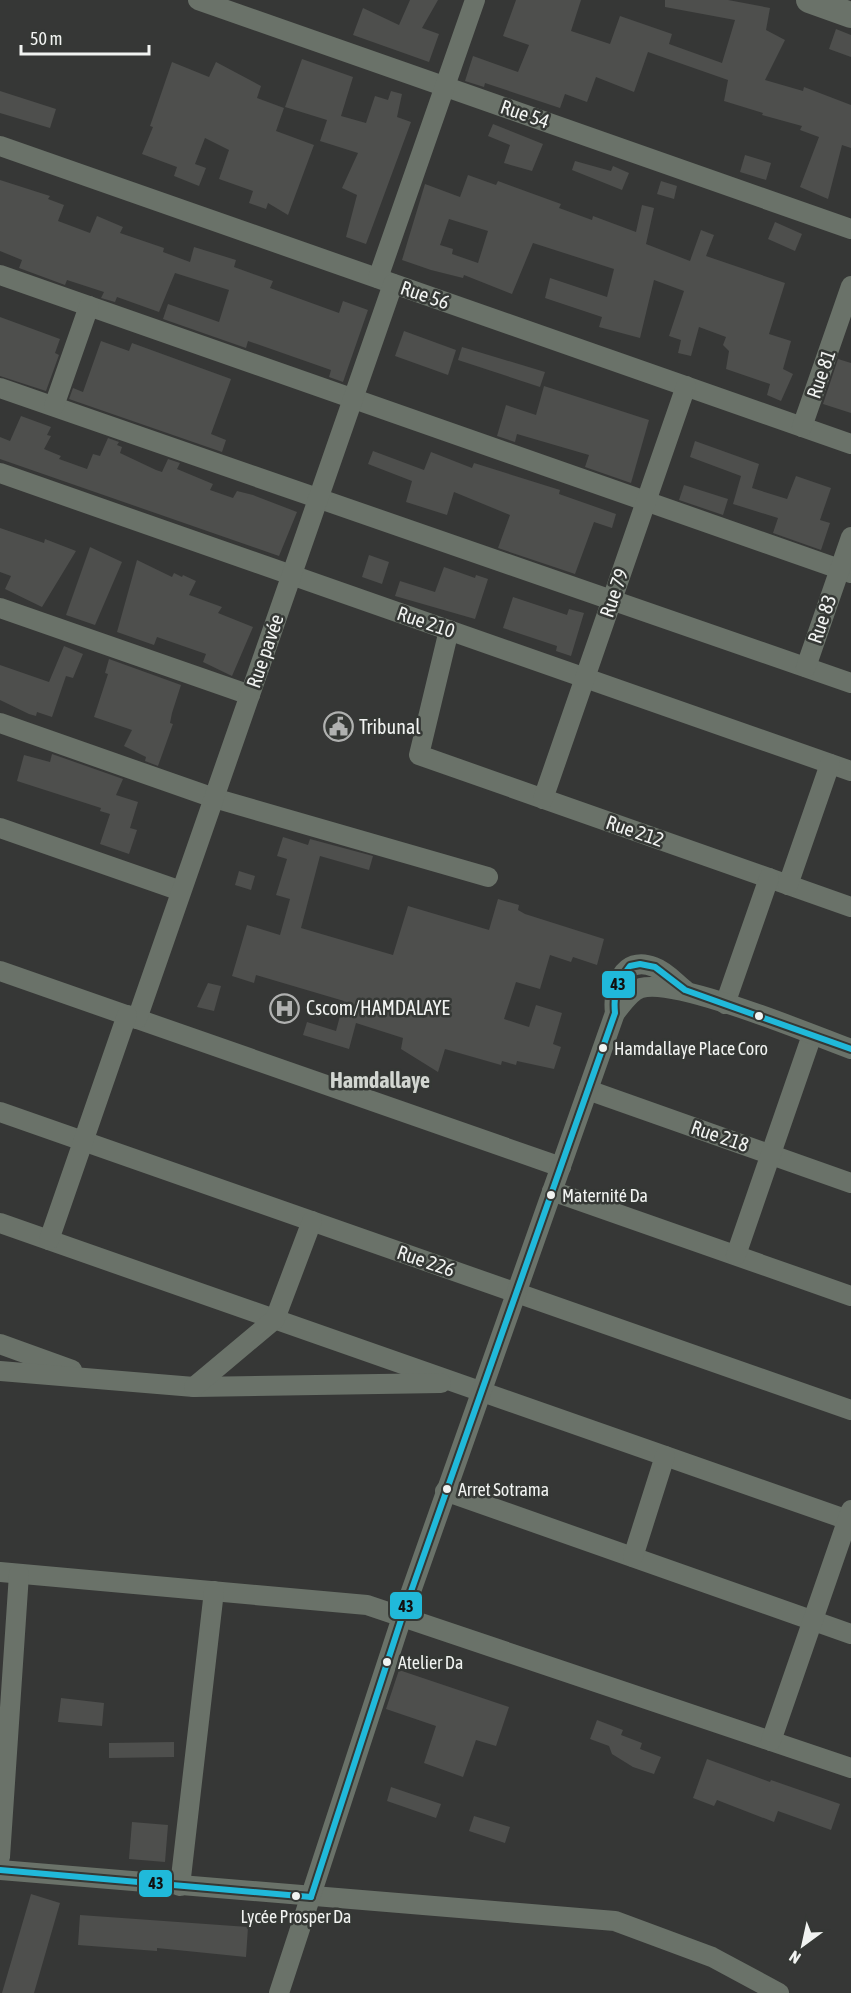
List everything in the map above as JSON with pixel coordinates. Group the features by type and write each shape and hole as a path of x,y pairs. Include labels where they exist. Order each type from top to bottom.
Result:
{"main road":[{"path":"809,0 851,15"}],"street":[{"name":"Rue 54","path":"198,0 851,229"},
{"name":"Rue pavée","path":"49,1240 83,1141 181,891 353,399 385,281 445,86 475,0"},
{"name":"Rue 56","path":"0,146 851,444"},
{"path":"0,275 845,572"},
{"name":"Rue 81","path":"802,427 851,286"},
{"path":"54,406 89,306"},
{"name":"Rue 79","path":"543,799 686,386"},
{"path":"0,388 851,683"},
{"name":"Rue 210","path":"0,472 851,771"},
{"name":"Rue 83","path":"806,667 845,572 851,537"},
{"path":"0,608 250,695"},
{"name":"Rue 212","path":"449,630 419,756 851,907"},
{"path":"0,723 214,798 488,877"},
{"path":"788,885 830,764"},
{"path":"0,828 181,891"},
{"path":"725,1004 769,878"},
{"path":"0,971 561,1167"},
{"path":"279,1993 445,1491 615,1013 637,989 646,987 685,990 851,1048"},
{"path":"736,1255 812,1035"},
{"name":"Rue 218","path":"588,1090 851,1183"},
{"name":"Rue 226","path":"0,1112 851,1410"},
{"path":"552,1191 851,1296"},
{"path":"194,1387 275,1319 312,1221"},
{"path":"0,1223 665,1456 850,1517 771,1741"},
{"path":"0,1344 97,1379"},
{"path":"0,1371 194,1387 456,1382"},
{"path":"633,1557 665,1456"},
{"path":"445,1491 851,1634"},
{"path":"0,1857 10,1573 367,1605 851,1768"},
{"path":"180,1886 214,1591"},
{"path":"0,1870 615,1921 712,1957 779,1993"}],"building":[{"path":"410,0 438,0 422,28 439,34 429,62 353,35 363,8 399,25"},
{"path":"516,0 581,0 571,31 610,44 620,16 672,34 669,44 722,63 735,20 665,7 665,0 728,0 770,8 766,30 785,40 765,80 803,91 804,87 851,105 851,148 842,145 828,199 800,187 819,137 800,130 802,126 724,101 728,80 648,52 634,92 596,77 587,102 565,94 560,108 485,83 484,87 465,81 473,56 518,72 529,45 503,36"},
{"path":"836,29 851,35 851,57 829,49"},
{"path":"302,59 353,77 341,116 366,123 375,96 388,100 391,91 402,94 397,117 411,122 366,244 346,237 357,195 342,188 358,153 320,141 327,120 285,107"},
{"path":"172,62 209,77 216,62 261,86 257,98 284,108 276,131 314,145 288,215 268,203 266,209 249,203 253,191 219,179 229,150 205,138 195,164 206,168 199,186 174,176 177,167 142,154 153,127 150,126"},
{"path":"0,91 56,109 50,128 0,113"},
{"path":"493,124 543,144 532,171 504,163 510,145 488,136"},
{"path":"745,155 771,163 766,180 740,172"},
{"path":"575,161 611,171 613,166 629,173 622,190 572,170"},
{"path":"468,175 496,185 498,181 561,204 559,208 592,220 593,216 636,232 642,205 654,208 646,244 690,261 701,230 714,235 706,256 785,283 769,334 791,341 783,369 793,374 781,401 767,395 770,384 726,369 729,351 723,345 726,337 699,327 691,356 678,353 681,340 669,336 684,291 654,280 640,338 599,327 602,317 545,298 550,278 607,297 614,269 533,243 512,294 464,275 463,278 402,260 425,184 460,197","holes":["449,219 488,231 478,263 452,254 453,249 440,245"]},
{"path":"0,180 50,196 48,199 64,205 58,221 90,233 97,216 123,227 120,233 164,248 163,252 190,262 194,247 236,260 234,267 273,281 270,288 339,313 343,301 368,310 343,382 329,377 331,370 248,341 246,348 163,319 168,304 219,322 229,290 175,273 159,312 117,297 115,302 101,298 104,292 67,280 65,285 19,268 22,260 0,251"},
{"path":"661,181 677,186 674,199 657,194"},
{"path":"775,222 802,234 795,251 768,239"},
{"path":"0,317 60,339 55,353 59,355 46,391 0,376"},
{"path":"404,331 456,350 448,375 395,356"},
{"path":"101,341 129,351 132,343 231,379 211,434 226,440 222,452 69,399 73,388 83,392"},
{"path":"462,347 545,372 540,387 458,360"},
{"path":"838,359 851,363 851,413 823,404"},
{"path":"544,386 649,420 631,483 585,467 589,455 517,434 515,442 497,436 506,405 536,415"},
{"path":"21,416 51,427 47,435 51,436 44,449 61,456 59,459 87,469 93,454 100,456 108,438 119,442 117,445 122,447 120,453 156,470 162,472 168,459 180,463 177,469 213,484 210,490 233,498 237,491 253,495 297,512 279,556 0,459 0,437 10,441"},
{"path":"695,441 759,464 752,488 787,499 796,476 831,488 820,520 830,523 821,550 773,533 778,518 733,504 741,476 690,457"},
{"path":"373,451 424,470 431,452 472,468 474,463 560,490 559,494 616,514 612,528 594,522 575,574 498,548 510,515 454,492 447,515 406,502 412,481 368,464"},
{"path":"684,485 728,499 723,515 679,500"},
{"path":"0,528 44,543 45,539 76,551 42,607 5,589 11,576 0,572"},
{"path":"90,547 122,562 95,625 66,615"},
{"path":"369,555 389,562 382,584 362,577"},
{"path":"137,560 172,577 174,573 196,581 189,595 222,607 218,613 253,627 232,676 203,662 206,654 157,637 154,645 117,632"},
{"path":"444,567 475,578 476,575 488,579 475,619 395,596 400,581 435,592"},
{"path":"513,597 567,615 569,609 584,613 571,656 556,651 557,646 503,628"},
{"path":"64,646 83,654 73,678 66,676 52,717 37,712 36,716 29,714 0,700 0,665 49,682"},
{"path":"109,659 181,685 172,713 170,723 173,724 158,766 145,761 146,757 124,746 132,730 94,717 108,674 105,673"},
{"path":"52,754 123,779 116,795 138,802 130,828 137,830 129,854 100,844 110,814 100,811 101,808 17,781 24,755 50,762"},
{"path":"283,837 308,845 310,839 373,856 369,870 320,856 301,928 393,955 408,906 489,930 498,899 519,905 518,910 525,914 604,939 597,965 573,957 571,962 550,955 540,989 516,982 504,1019 529,1027 536,1005 562,1013 553,1044 561,1047 554,1069 517,1061 516,1065 502,1061 501,1065 445,1049 438,1072 401,1049 403,1038 356,1023 349,1049 303,1035 307,1022 336,1031 344,1001 256,975 254,983 232,976 247,925 280,935 290,899 276,895 287,859 277,856"},
{"path":"239,871 255,876 251,890 235,885"},
{"path":"208,983 221,986 214,1011 197,1007"},
{"path":"399,1670 509,1707 496,1746 476,1740 463,1777 424,1763 436,1726 386,1709"},
{"path":"61,1698 104,1703 102,1726 58,1722"},
{"path":"597,1720 623,1730 621,1735 642,1743 640,1749 661,1757 654,1774 633,1767 612,1754 609,1746 590,1739"},
{"path":"174,1742 174,1757 109,1758 109,1743"},
{"path":"707,1759 840,1804 831,1830 778,1811 774,1822 717,1800 714,1806 693,1798"},
{"path":"391,1787 441,1804 436,1818 387,1801"},
{"path":"474,1816 510,1827 505,1843 469,1831"},
{"path":"132,1822 168,1825 165,1862 129,1859"},
{"path":"31,1894 60,1903 34,1993 2,1993"},
{"path":"80,1915 248,1927 246,1957 157,1948 157,1951 78,1945"}],"transit line":[{"name":"43","path":"311,1897 402,1617 615,1013 615,993 622,978 630,966 640,964 655,967 685,990 851,1049"},
{"name":"43","path":"0,1870 311,1897"}],"place":[{"name":"Tribunal","path":"338,727"},
{"name":"Cscom/HAMDALAYE","path":"285,1008"},
{"name":"Hamdallaye Place Coro","path":"603,1048"},
{"name":"Maternité Da","path":"551,1195"},
{"name":"Arret Sotrama","path":"447,1489"},
{"name":"Atelier Da","path":"387,1662"},
{"name":"Lycée Prosper Da","path":"296,1896"}],"district":[{"name":"Hamdallaye","path":"380,1080"}]}
